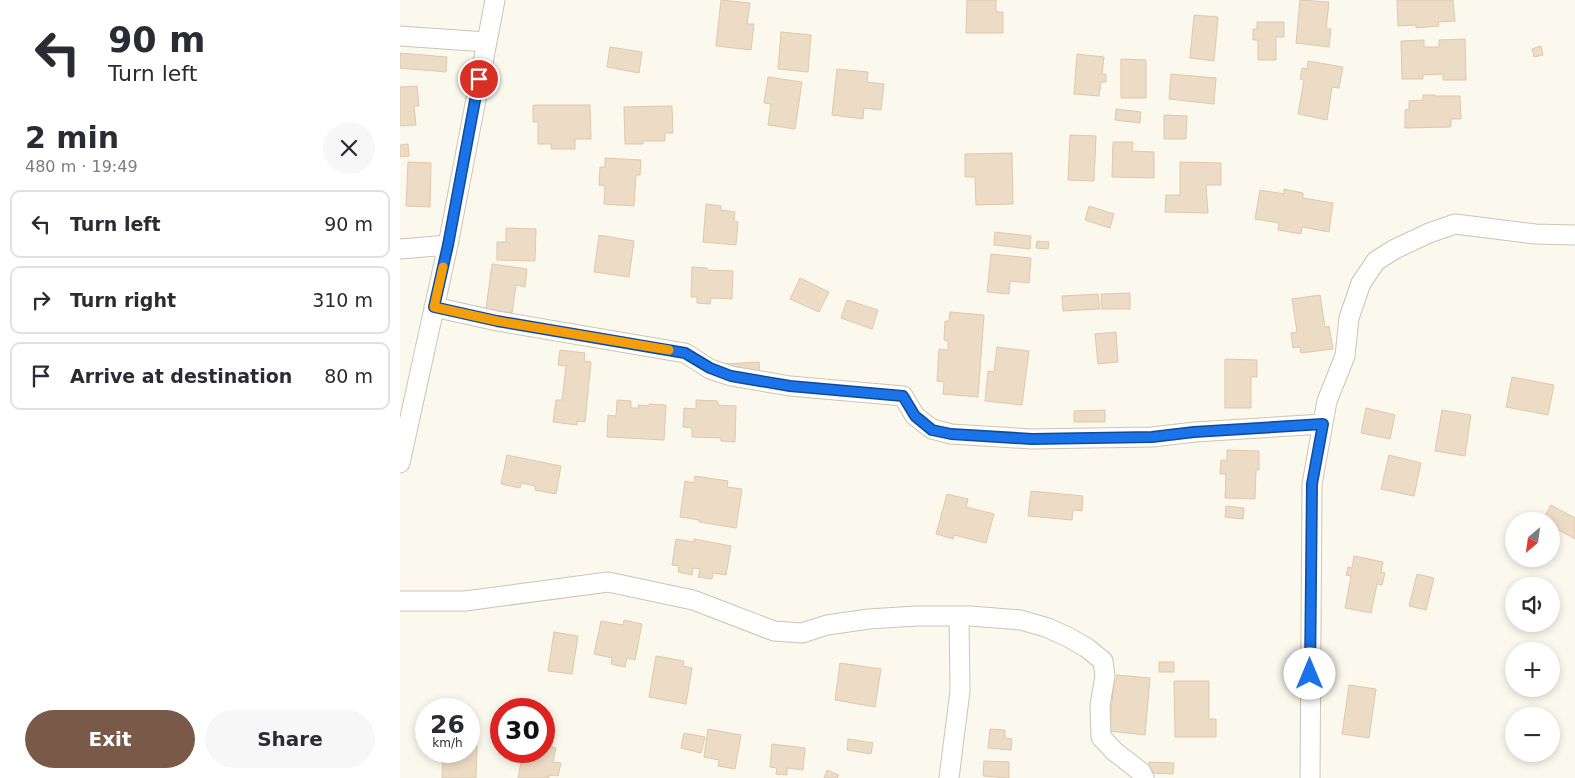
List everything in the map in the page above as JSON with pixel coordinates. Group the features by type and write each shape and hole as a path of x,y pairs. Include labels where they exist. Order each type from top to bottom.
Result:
{"street":[{"path":"400,463 402,442 448,245 495,0"},
{"path":"400,36 486,42"},
{"path":"1310,778 1312,484 1327,401 1345,356 1349,318 1361,283 1376,262 1395,249 1429,232 1455,224 1535,234 1575,236"},
{"path":"400,249 448,245"},
{"path":"434,307 497,321 685,353 710,368 731,376 790,386 903,396 915,416 932,430 951,434 1032,439 1152,437 1194,432 1323,424"},
{"path":"400,601 465,601 608,582 693,600 774,631 802,633 826,625 869,619 916,616 960,616 1021,620 1048,628 1088,648 1103,661 1105,676 1100,705 1101,737 1141,772 1144,778"},
{"path":"949,778 960,691 960,616"}],"building":[{"path":"721,0 750,3 747,24 754,24 751,50 716,46"},
{"path":"967,0 996,0 996,12 1003,12 1003,33 966,33"},
{"path":"1300,0 1329,2 1326,29 1331,29 1329,47 1296,43"},
{"path":"1397,0 1453,0 1455,21 1438,22 1439,26 1416,28 1416,25 1398,26"},
{"path":"1194,15 1218,17 1214,61 1190,58"},
{"path":"1257,22 1284,22 1284,37 1276,37 1276,60 1258,60 1258,40 1253,40 1253,29 1257,29"},
{"path":"781,32 811,35 808,72 778,69"},
{"path":"1465,39 1466,80 1443,80 1443,74 1423,75 1423,79 1402,79 1401,41 1424,40 1424,47 1439,47 1439,40"},
{"path":"1541,46 1543,55 1534,57 1532,49"},
{"path":"610,47 642,52 639,73 607,67"},
{"path":"400,53 447,57 446,72 400,68"},
{"path":"1077,54 1104,57 1102,74 1106,74 1106,82 1101,82 1099,96 1074,94"},
{"path":"1121,59 1146,60 1146,98 1121,98"},
{"path":"1308,61 1343,67 1339,88 1332,87 1327,120 1298,114 1304,80 1300,79 1302,68 1307,69"},
{"path":"837,69 868,72 867,82 884,84 881,110 864,108 863,119 832,115"},
{"path":"1171,74 1216,78 1214,104 1169,99"},
{"path":"768,77 802,82 795,129 768,125 771,104 764,103"},
{"path":"417,86 419,106 414,106 416,125 400,126 400,87"},
{"path":"1423,95 1460,96 1461,119 1451,119 1451,127 1405,128 1405,110 1409,109 1409,101 1423,100"},
{"path":"533,105 590,105 591,139 575,139 575,149 551,149 551,144 538,144 538,122 533,122"},
{"path":"672,106 673,133 665,133 665,141 643,141 643,144 625,144 624,107"},
{"path":"1116,109 1141,112 1140,123 1115,120"},
{"path":"1164,115 1187,116 1186,139 1164,139"},
{"path":"1070,135 1096,136 1094,181 1068,180"},
{"path":"1113,142 1133,142 1132,151 1154,152 1154,178 1112,177"},
{"path":"408,144 409,156 400,157 400,145"},
{"path":"1012,153 1013,204 976,205 975,177 965,177 965,154"},
{"path":"605,158 641,160 640,175 636,175 634,206 604,204 605,186 599,185 600,167 605,167"},
{"path":"408,162 431,163 430,207 406,206"},
{"path":"1180,162 1221,163 1221,185 1206,185 1208,213 1165,212 1166,195 1180,195"},
{"path":"1284,189 1303,193 1303,198 1333,203 1329,232 1302,227 1301,234 1278,230 1279,223 1255,219 1260,190 1284,194"},
{"path":"706,204 721,206 721,210 735,212 734,221 738,222 736,245 703,242"},
{"path":"1089,206 1114,214 1110,228 1085,220"},
{"path":"506,228 536,229 535,261 497,260 497,242 506,242"},
{"path":"995,232 1031,236 1030,249 994,245"},
{"path":"599,235 634,241 629,277 594,272"},
{"path":"1037,241 1049,242 1048,249 1036,248"},
{"path":"991,254 1031,258 1029,283 1010,281 1009,294 987,292"},
{"path":"492,264 527,269 525,287 516,285 512,313 486,309"},
{"path":"692,267 707,268 707,270 733,271 732,299 711,298 710,304 697,303 697,297 691,297"},
{"path":"800,278 829,292 819,312 790,299"},
{"path":"1130,293 1130,309 1102,309 1101,294"},
{"path":"1098,294 1100,309 1063,311 1062,296"},
{"path":"1320,295 1325,327 1329,326 1333,349 1301,353 1300,347 1293,348 1291,333 1297,332 1292,299"},
{"path":"847,300 878,310 872,329 841,318"},
{"path":"950,312 984,315 978,397 943,394 944,382 937,381 939,349 948,350 948,341 944,340 945,321 949,321"},
{"path":"1116,332 1118,362 1098,364 1095,334"},
{"path":"997,347 1029,351 1022,405 985,401 988,371 994,372"},
{"path":"560,350 585,353 584,361 591,362 585,422 577,421 577,425 553,422 556,400 562,400 566,366 558,365"},
{"path":"1225,359 1257,360 1257,377 1251,377 1251,408 1225,408"},
{"path":"759,362 760,373 727,375 726,364"},
{"path":"1512,377 1554,385 1548,415 1506,407"},
{"path":"617,400 631,401 631,408 639,408 638,405 649,406 649,404 666,405 664,440 607,437 608,415 616,416"},
{"path":"696,400 718,401 718,405 736,406 735,442 721,441 721,438 692,437 692,428 683,427 684,408 696,409"},
{"path":"1366,408 1395,415 1390,439 1361,433"},
{"path":"1105,410 1105,422 1074,422 1074,411"},
{"path":"1442,410 1471,415 1465,456 1435,451"},
{"path":"1227,450 1259,451 1259,470 1256,470 1255,499 1225,498 1226,474 1220,474 1221,460 1227,460"},
{"path":"507,455 561,466 556,494 535,490 535,486 521,483 520,488 501,484"},
{"path":"1389,455 1421,463 1414,496 1381,489"},
{"path":"695,476 728,481 727,487 742,489 736,528 680,517 685,481 694,483"},
{"path":"1031,491 1083,496 1082,511 1073,510 1072,520 1028,516"},
{"path":"947,494 968,499 966,507 994,514 986,543 954,535 953,539 936,534"},
{"path":"1551,505 1575,518 1575,539 1560,531 1560,512 1547,512"},
{"path":"1226,506 1244,508 1243,519 1225,517"},
{"path":"676,539 694,542 694,539 731,546 726,575 713,573 712,579 698,577 700,569 693,568 692,575 678,572 679,566 672,565"},
{"path":"1354,556 1383,562 1381,572 1385,573 1382,585 1377,584 1371,613 1345,608 1351,576 1346,575 1348,567 1352,568"},
{"path":"1417,574 1434,578 1426,610 1409,606"},
{"path":"624,620 642,624 635,660 627,658 625,667 611,664 612,658 594,654 601,621 623,625"},
{"path":"554,632 578,636 572,674 548,671"},
{"path":"656,656 684,661 683,666 692,668 686,704 649,697"},
{"path":"1159,662 1174,662 1174,672 1159,672"},
{"path":"840,663 881,669 875,707 835,700"},
{"path":"1117,675 1150,678 1145,735 1109,731 1114,681 1116,681"},
{"path":"1174,681 1209,681 1209,719 1216,719 1216,737 1175,737"},
{"path":"1349,685 1376,689 1369,738 1342,734"},
{"path":"708,729 741,735 735,769 718,766 719,760 704,757"},
{"path":"990,729 1005,730 1005,738 1012,739 1011,750 988,748"},
{"path":"684,733 705,737 701,753 681,748"},
{"path":"848,739 873,743 871,754 847,750"},
{"path":"772,744 805,748 803,770 787,768 787,775 776,774 777,768 770,767"},
{"path":"984,761 1009,762 1009,778 983,776"},
{"path":"1149,762 1174,763 1173,774 1149,773"},
{"path":"443,763 476,763 476,778 442,778"},
{"path":"521,763 561,763 558,776 549,775 549,778 518,778"},
{"path":"827,770 839,775 837,778 824,778"}],"slow traffic":[{"path":"443,267 434,307 497,321 669,350"}],"route":[{"path":"479,79 448,245 434,307 497,321 685,353 710,368 731,376 790,386 903,396 915,416 932,430 951,434 1032,439 1152,437 1194,432 1323,424 1312,484 1310,674"}]}
